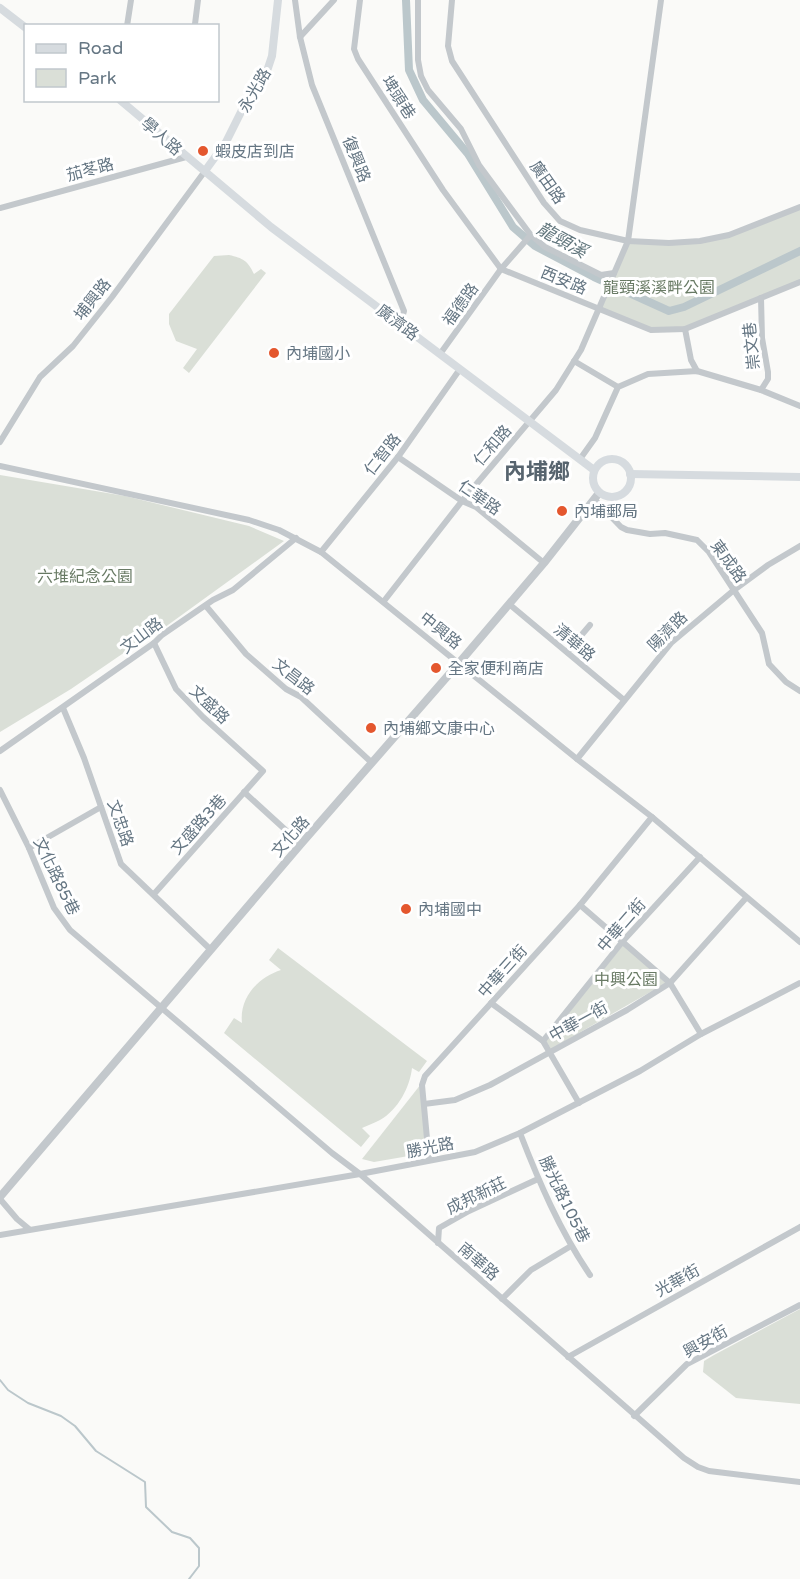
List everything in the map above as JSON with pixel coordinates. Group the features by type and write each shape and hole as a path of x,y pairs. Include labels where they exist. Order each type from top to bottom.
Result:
{"main road":[{"name":"永光路","path":"205,171 226,142 248,98 267,71 272,56 278,0"},
{"path":"0,8 24,26"},
{"name":"學人路","path":"122,102 205,171"},
{"name":"廣濟路","path":"205,171 271,227 594,470"},
{"path":"604,460 617,460 628,468 630,474 629,486 621,495 597,496 593,482 594,470 604,460"},
{"path":"630,474 800,477"}],"street":[{"path":"127,24 131,0"},
{"path":"195,24 198,0"},
{"name":"復興路","path":"295,0 300,37 312,85 404,311 400,324"},
{"path":"300,37 334,0"},
{"name":"埤頭巷","path":"360,0 354,48 357,59 451,200 501,269"},
{"path":"418,0 418,60 421,76 428,90 461,129 479,165 530,234 545,248 601,275 613,275 628,241 661,0"},
{"name":"廣田路","path":"452,0 448,46 452,61 544,203 560,221 580,230 628,241 700,242 729,235 800,207"},
{"name":"茄苳路","path":"0,208 186,157"},
{"name":"埔興路","path":"0,442 40,377 73,346 205,171"},
{"name":"福德路","path":"440,354 501,269 529,237"},
{"name":"西安路","path":"501,269 651,330 685,329 800,282"},
{"name":"仁和路","path":"384,601 462,501 564,378 613,275"},
{"name":"崇文巷","path":"761,298 762,338 768,372 768,379 761,390"},
{"path":"685,329 691,360 697,371"},
{"path":"574,361 618,387"},
{"name":"仁智路","path":"321,552 398,457 460,369"},
{"path":"580,459 596,438 618,387 648,374 697,371 761,390 800,406"},
{"name":"仁華路","path":"398,457 462,501 476,507 544,563"},
{"name":"中興路","path":"0,466 249,520 296,538 321,552 652,817 800,942"},
{"name":"文化路","path":"0,1198 371,762 459,663 544,563 597,496"},
{"name":"東成路","path":"597,496 621,527 627,530 650,534 665,533 697,540 709,552 762,633 769,664 786,682 800,692"},
{"name":"文山路","path":"0,751 154,643 162,635 213,600 233,590 296,538"},
{"name":"陽濟路","path":"577,759 670,643 734,590 768,565 800,546"},
{"name":"清華路","path":"509,604 624,700"},
{"name":"文昌路","path":"206,606 246,654 285,689 301,697 371,762"},
{"path":"567,652 590,625"},
{"name":"文盛路","path":"154,643 176,689 203,717 263,771"},
{"name":"文忠路","path":"63,708 84,758 121,864 211,950"},
{"name":"文盛路3巷","path":"154,894 263,771"},
{"name":"文化路85巷","path":"0,790 62,921 163,1007"},
{"path":"244,792 301,844"},
{"path":"29,848 101,807"},
{"name":"中華三街","path":"429,1160 422,1085 424,1076 580,905 652,817"},
{"name":"中華二街","path":"543,1041 623,941 700,857"},
{"name":"中華一街","path":"424,1104 455,1100 490,1085 627,1010 670,983 746,898"},
{"path":"580,905 670,983 701,1034"},
{"name":"勝光路","path":"0,1235 360,1174 475,1152 520,1133 579,1103 640,1071 701,1034 800,983"},
{"path":"491,1003 543,1041 579,1103"},
{"name":"南華路","path":"163,1007 332,1153 360,1174 684,1458 698,1467 725,1474 800,1482"},
{"name":"勝光路105巷","path":"520,1133 538,1179 571,1246 590,1275"},
{"name":"成邦新莊","path":"438,1243 439,1228 469,1211 538,1179"},
{"path":"0,1198 17,1219 29,1229"},
{"name":"光華街","path":"568,1357 800,1227"},
{"path":"502,1299 531,1270 571,1246"},
{"name":"興安街","path":"634,1416 687,1364 800,1305"}],"green space":[{"name":"龍頸溪溪畔公園","path":"800,207 800,282 685,329 651,330 599,308 628,241 669,243 729,235"},
{"path":"229,255 244,261 254,274 261,269 266,273 189,373 183,368 197,349 176,341 169,324 169,314 214,256"},
{"name":"六堆紀念公園","path":"0,475 125,496 249,526 284,541 161,630 0,732"},
{"name":"中興公園","path":"623,945 666,983 551,1049 546,1041"},
{"path":"278,948 427,1061 419,1072 412,1068 409,1083 398,1104 380,1120 362,1128 370,1136 361,1147 224,1033 234,1018 242,1023 244,1005 252,989 265,978 281,970 269,960"},
{"path":"421,1084 426,1153 374,1162 362,1159"},
{"path":"800,1309 800,1404 736,1398 703,1372 704,1361"}],"waterway":[{"name":"龍頸溪","path":"406,0 409,70 423,100 468,154 513,227 535,246 594,277 669,311 684,307 800,251"},
{"path":"0,1380 8,1390 28,1403 61,1416 75,1426 96,1451 145,1482 146,1507 172,1532 190,1538 199,1548 199,1566 189,1579"}],"place":[{"name":"蝦皮店到店","path":"203,151"},
{"name":"內埔國小","path":"274,353"},
{"name":"內埔郵局","path":"562,511"},
{"name":"全家便利商店","path":"436,668"},
{"name":"內埔鄉文康中心","path":"371,728"},
{"name":"內埔國中","path":"406,909"}],"district":[{"name":"內埔鄉","path":"537,471"}]}
